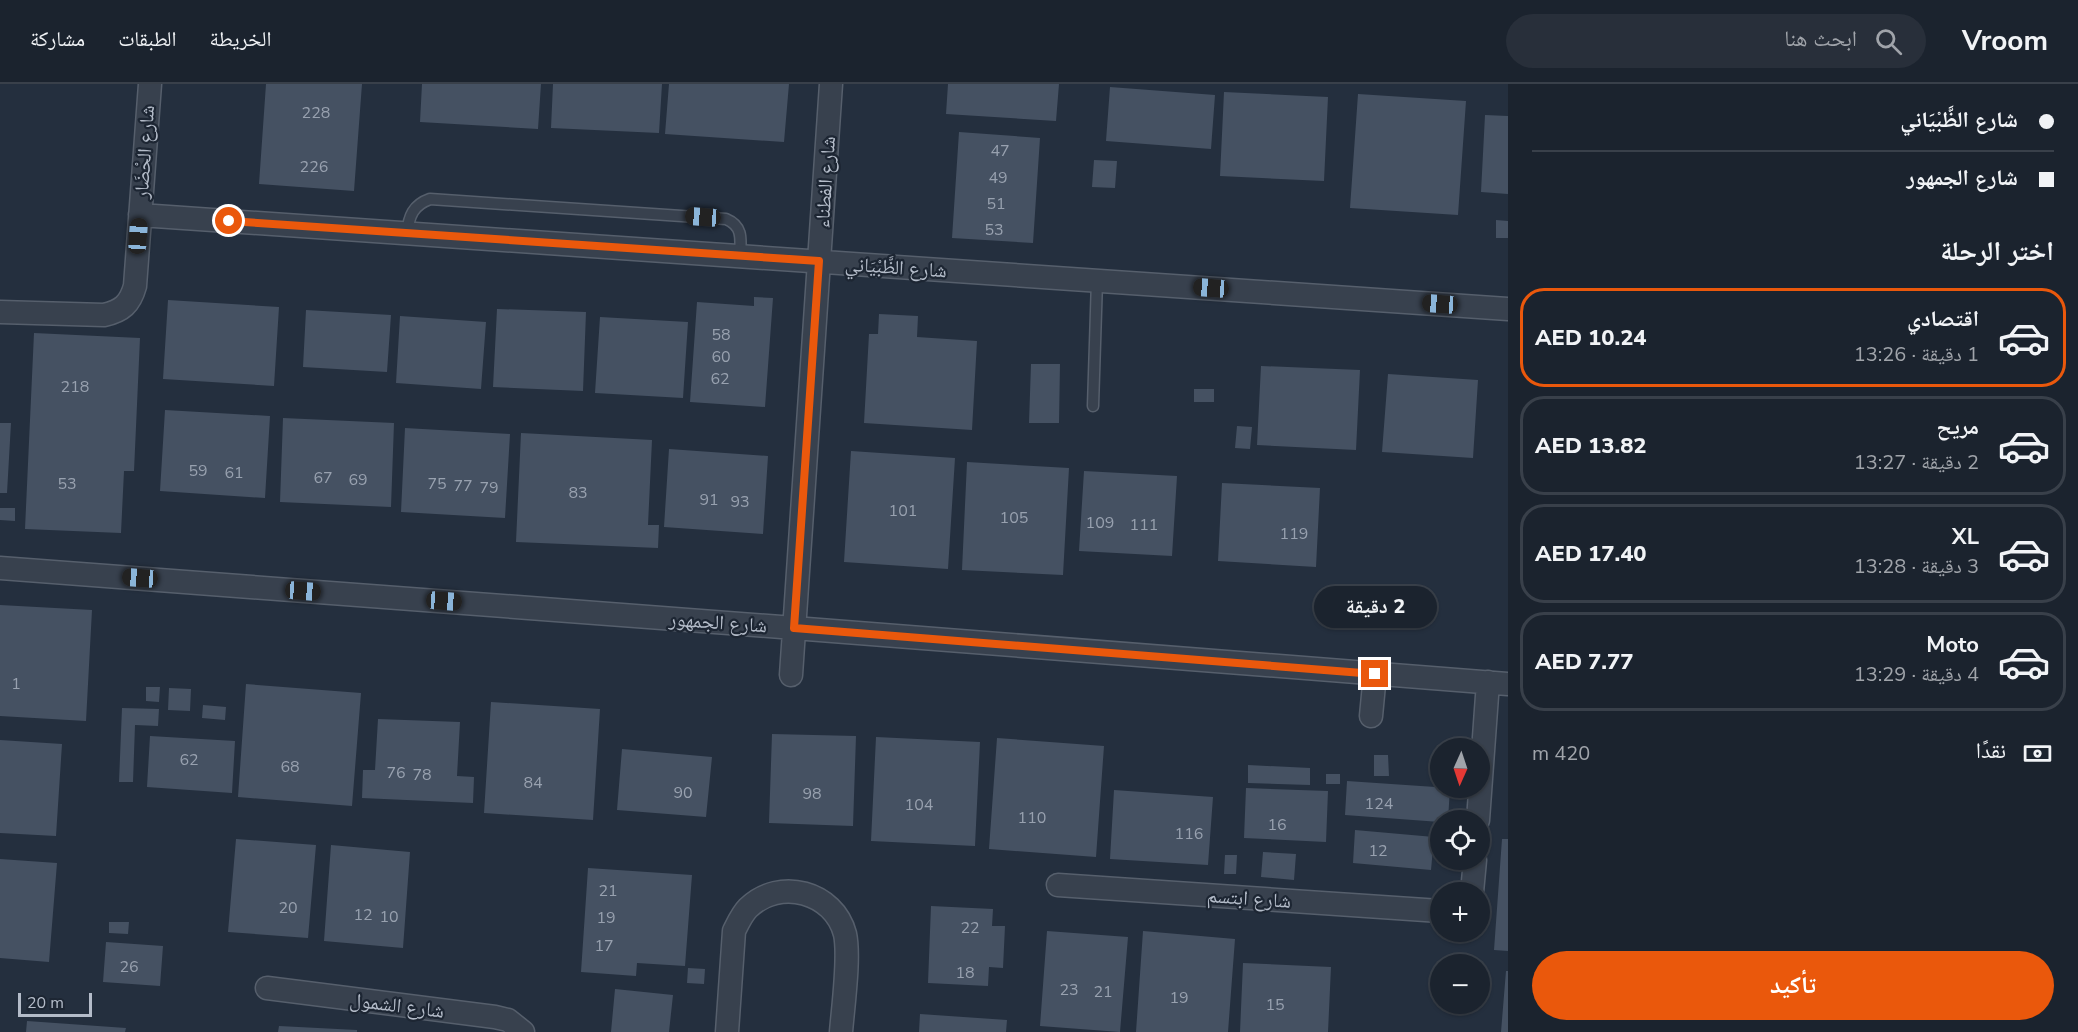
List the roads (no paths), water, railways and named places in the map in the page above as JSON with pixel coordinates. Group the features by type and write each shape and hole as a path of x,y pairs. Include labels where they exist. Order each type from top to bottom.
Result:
{"street":[{"name":"شارع الحْضَار","path":"0,312 104,315 126,306 132,297 135,286 150,84"},
{"name":"شارع الفطناء","path":"791,675 831,84"},
{"name":"شارع الظَّبْيَاني","path":"140,214 1508,309"},
{"name":"شارع الجمهور","path":"0,568 1498,683"},
{"path":"1371,716 1375,674"},
{"path":"1479,810 1498,683"},
{"name":"شارع ابتسم","path":"1058,885 1430,910"},
{"path":"727,1032 734,932 748,908 771,894 785,891 799,891 824,902 841,923 846,950 841,1032"},
{"name":"شارع الشمول","path":"267,988 495,1017 508,1020 523,1032"}],"lane":[{"path":"407,233 412,211 417,205 430,199 702,217 726,219 738,227 741,240 740,256"},
{"path":"1093,406 1097,280"}]}
